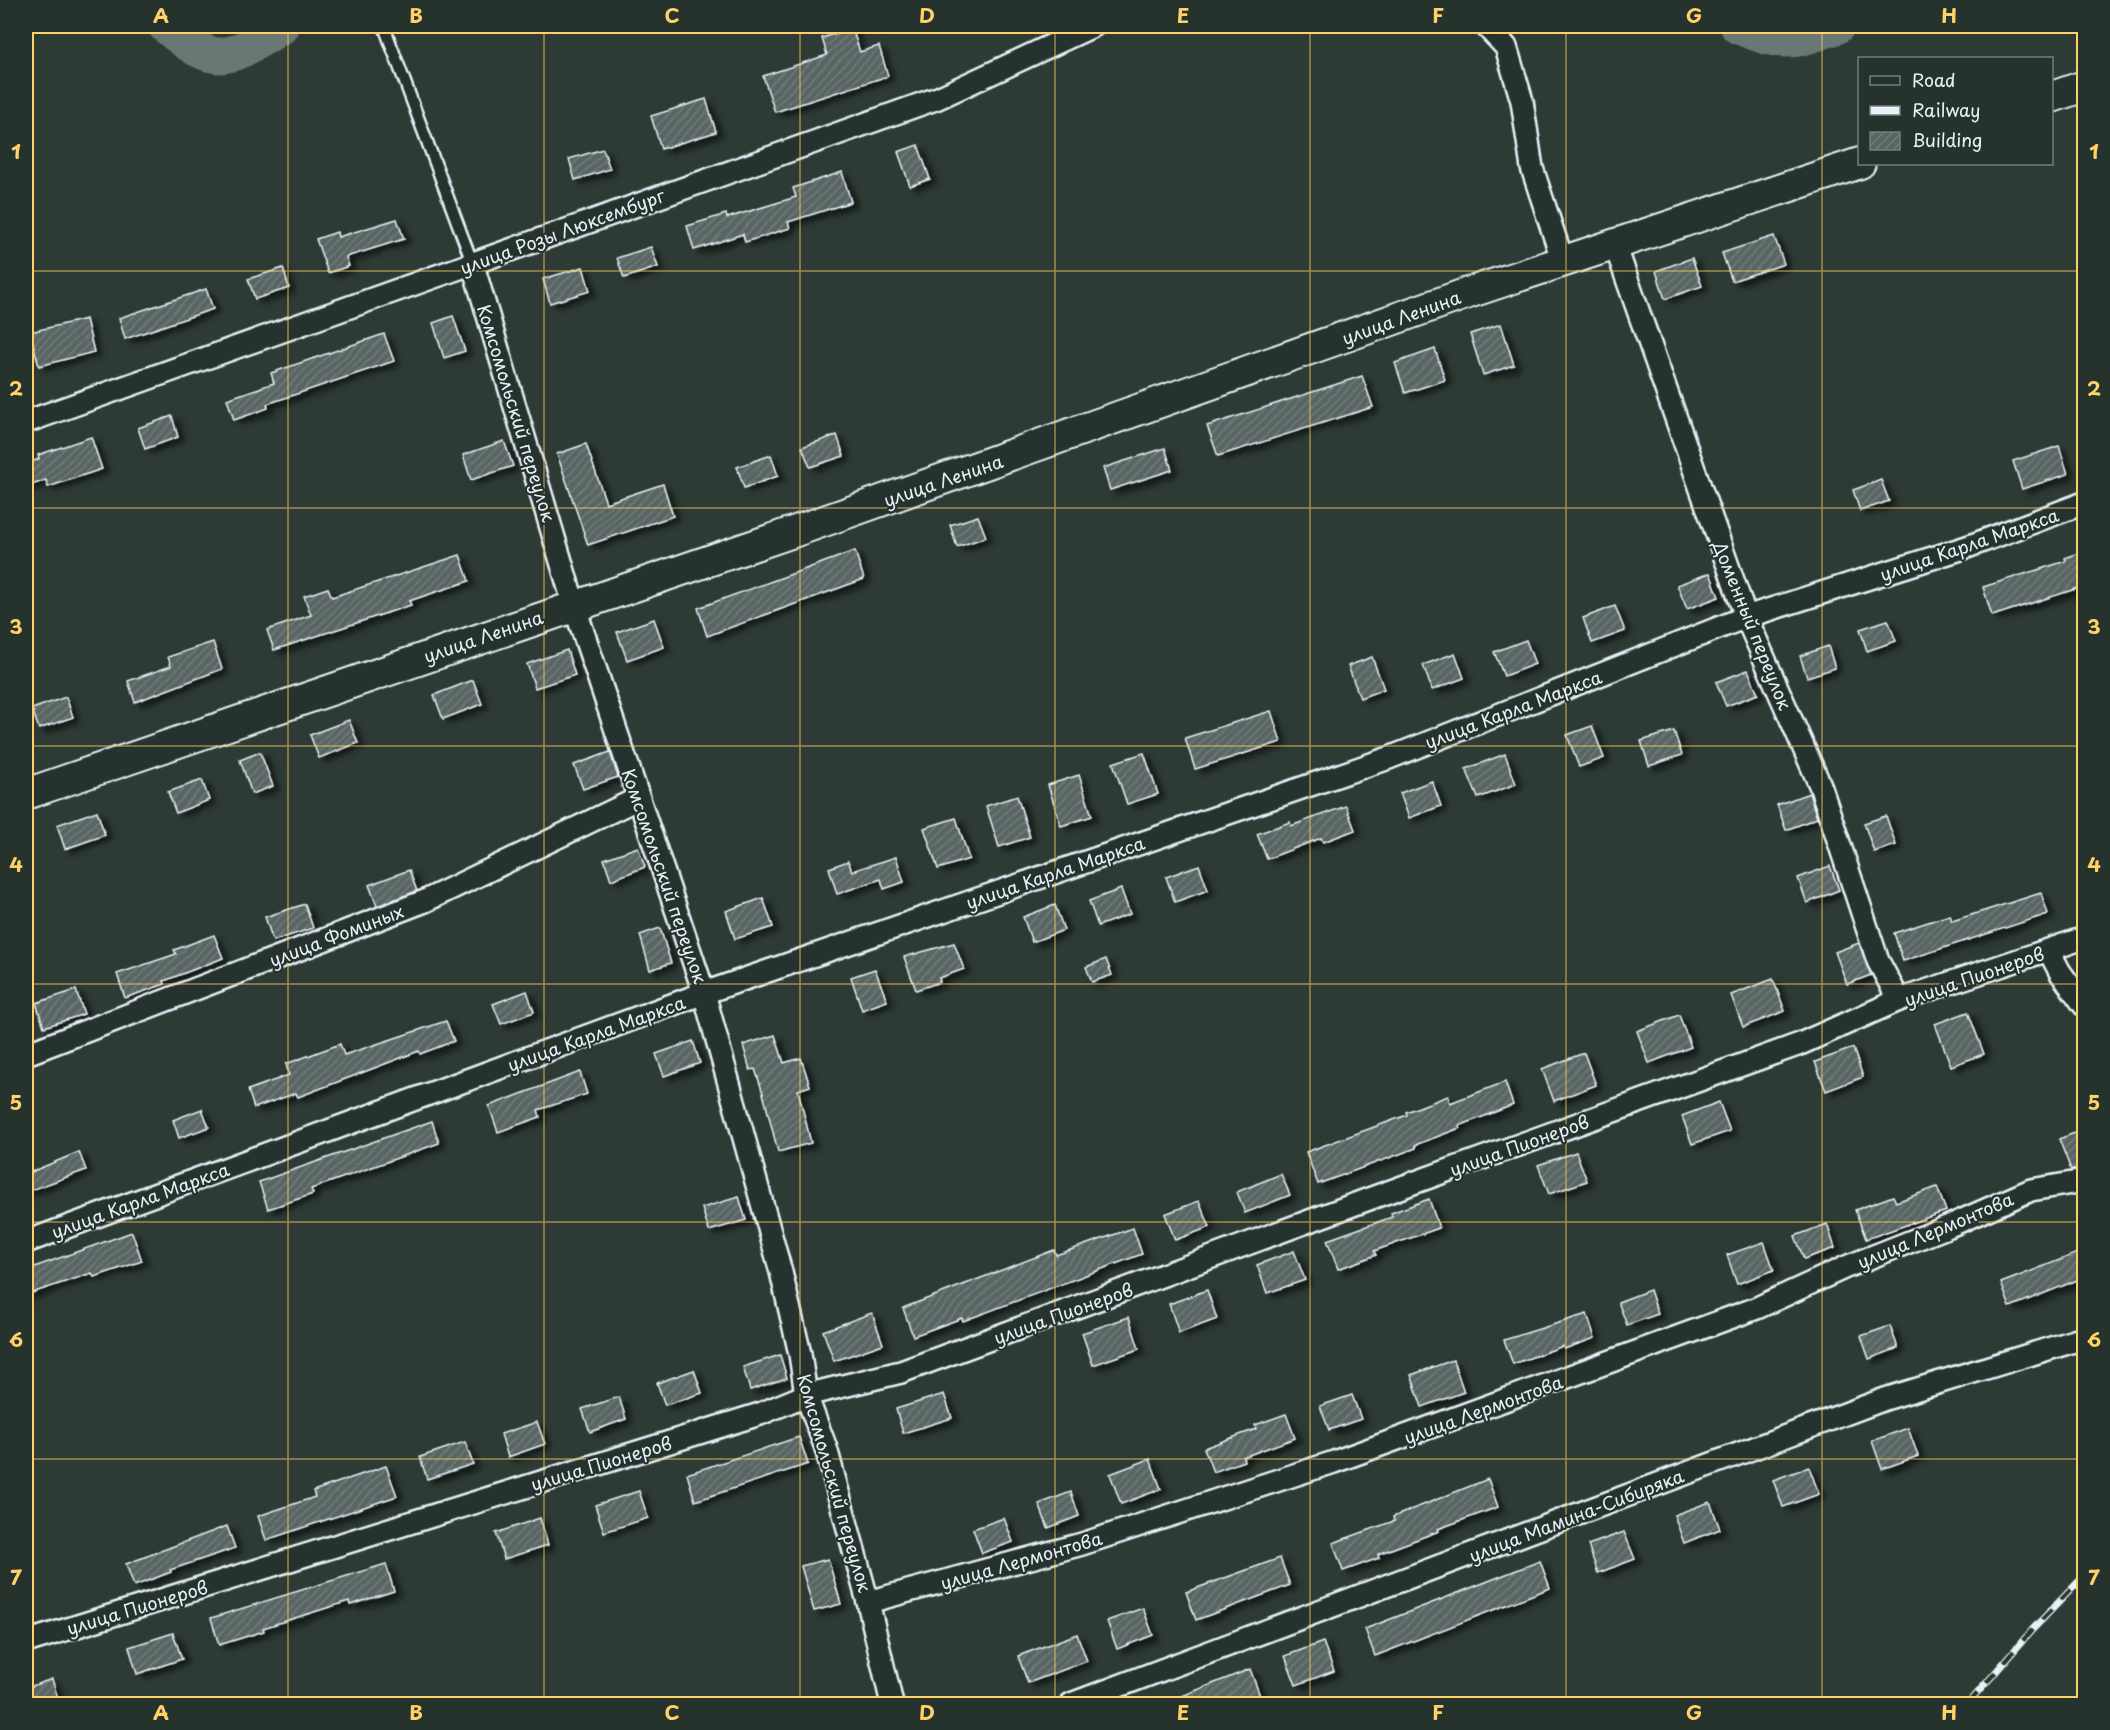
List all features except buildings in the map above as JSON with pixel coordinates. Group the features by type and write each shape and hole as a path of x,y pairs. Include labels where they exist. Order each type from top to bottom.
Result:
{"main road":[{"path":"2053,97 2085,86"},
{"name":"улица Ленина","path":"26,794 804,528 1563,262 1858,164"}],"street":[{"name":"улица Розы Люксембург","path":"26,422 938,98 1093,26"},
{"path":"1486,26 1506,48 1521,101 1532,168 1563,262"},
{"name":"Доменный переулок","path":"1615,245 1746,617 1820,785 1878,961 1899,1000"},
{"name":"Комсомольский переулок","path":"472,262 574,605 704,993 781,1272 800,1354 806,1395 826,1448 868,1602 892,1704"},
{"name":"улица Карла Маркса","path":"26,1242 704,993 1389,758 1746,617 1967,548 2085,503"},
{"name":"улица Фоминых","path":"26,1054 425,901 639,798"},
{"name":"улица Пионеров","path":"26,1642 760,1414 806,1395 900,1372 1377,1196 1800,1044 1899,1000 2085,938"},
{"path":"2049,951 2085,1005"},
{"name":"улица Лермонтова","path":"868,1602 1082,1544 1334,1462 1757,1308 1846,1267 1947,1227 2031,1190 2085,1181"},
{"name":"улица Мамина-Сибиряка","path":"1071,1704 1885,1399 2085,1338"}],"lane":[{"path":"384,26 472,262"}],"waterway":[{"path":"166,26 198,50 223,55 248,46 282,26"},
{"path":"1738,26 1766,36 1787,40 1808,36 1837,26"}],"railway":[{"path":"1968,1704 2032,1630 2084,1576"}]}
